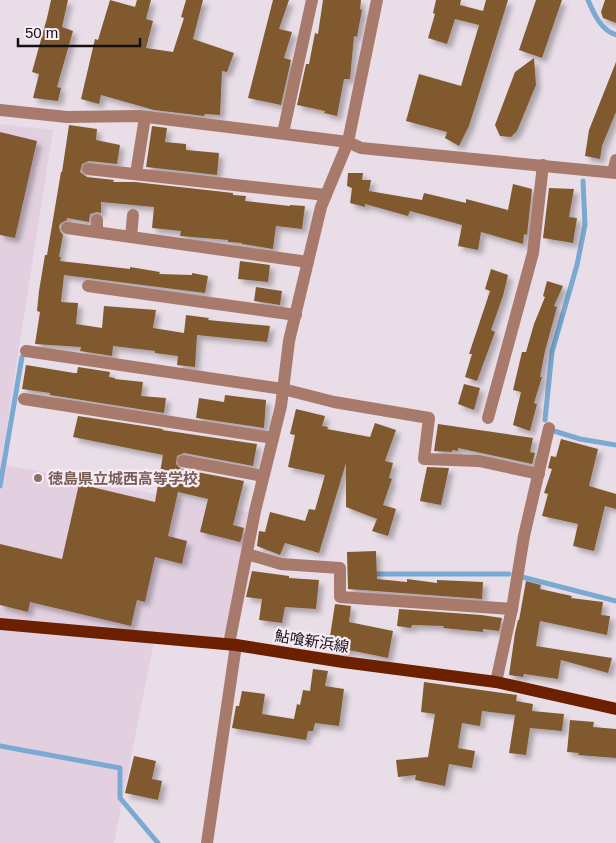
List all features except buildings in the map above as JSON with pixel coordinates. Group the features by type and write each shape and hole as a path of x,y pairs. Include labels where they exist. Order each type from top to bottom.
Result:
{"main road":[{"name":"鮎喰新浜線","path":"0,624 232,645 496,682 616,710"}],"street":[{"path":"283,133 312,0"},
{"path":"207,843 232,645 246,554 273,438 290,341 308,262 321,207 348,142 376,0"},
{"path":"0,110 67,116 146,117 348,142 361,148 543,165 615,168"},
{"path":"136,174 146,117"},
{"path":"488,418 533,253 543,165"},
{"path":"88,169 326,195"},
{"path":"131,237 133,215"},
{"path":"67,228 97,226 131,237 308,262"},
{"path":"88,286 296,314"},
{"path":"26,351 283,389 334,402 429,418 424,459 479,461 539,474"},
{"path":"24,399 273,438"},
{"path":"496,682 512,609 524,536 549,428"},
{"path":"183,461 263,476"},
{"path":"246,554 281,564 340,568 340,597 512,609"}],"shaded area":[{"name":"徳島県立城西高等学校","path":"0,124 53,130 1,464 248,512 228,625 222,638 156,632 114,843 0,843"}],"waterway":[{"path":"588,0 602,25 616,35"},
{"path":"545,420 552,352 577,265 585,225 583,181"},
{"path":"0,486 22,357"},
{"path":"554,431 580,439 616,445"},
{"path":"372,574 509,574"},
{"path":"522,577 616,601"},
{"path":"0,746 120,768 120,798 158,843"}],"place":[{"name":"徳島県立城西高等学校","path":"38,478"}]}
